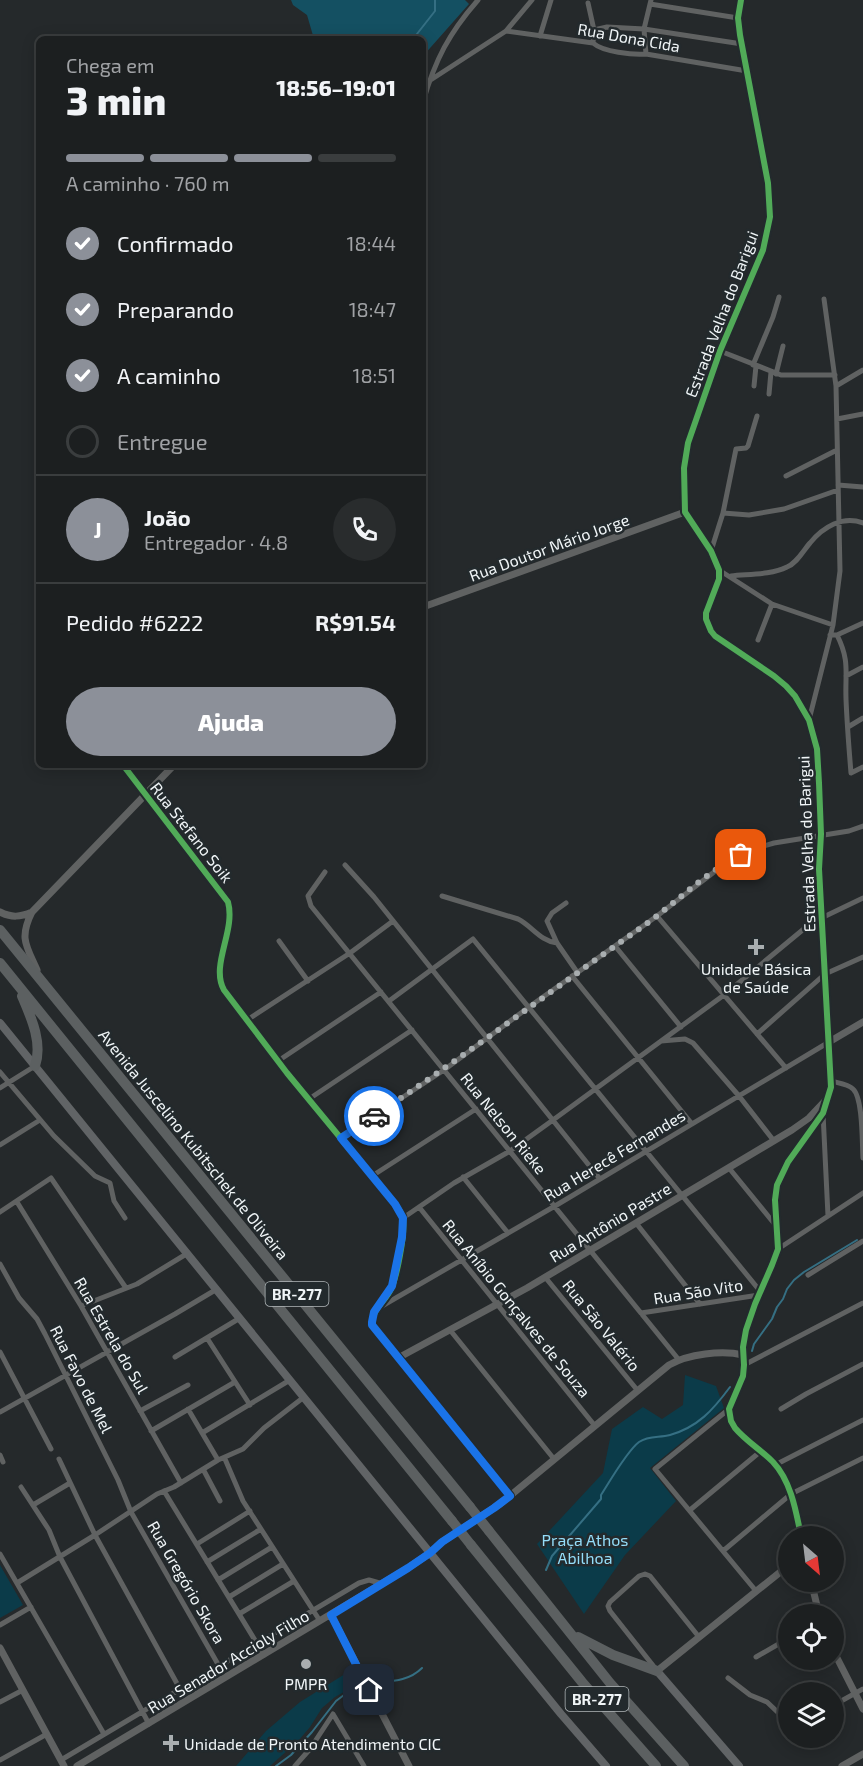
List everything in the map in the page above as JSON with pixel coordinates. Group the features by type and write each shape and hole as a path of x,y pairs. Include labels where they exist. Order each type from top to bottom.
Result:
{"highway":[{"name":"Avenida Juscelino Kubitschek de Oliveira","path":"0,930 618,1692 684,1766"},
{"name":"BR-277","path":"0,963 471,1545 596,1698 656,1766"},
{"path":"17,984 33,1025 38,1052 35,1066"},
{"path":"571,1633 603,1651 657,1671"}],"main road":[{"path":"0,1023 561,1714 606,1766"},
{"path":"657,1671 739,1766"}],"street":[{"path":"426,92 436,62 451,35 478,0"},
{"path":"429,81 506,31 532,0"},
{"path":"540,36 551,0"},
{"name":"Estrada Velha do Barigui","path":"685,512 684,468 688,444 720,351 760,257 770,217 768,183 738,18 741,0"},
{"path":"646,54 644,29 650,2 738,18"},
{"path":"588,3 594,30 593,43"},
{"path":"594,30 607,27 644,29 742,44"},
{"name":"Rua Dona Cida","path":"506,31 593,43 603,49 747,71"},
{"path":"754,386 755,365 779,297"},
{"path":"809,720 830,635 840,571 836,386 824,298"},
{"path":"769,394 783,345"},
{"path":"720,351 786,376 835,375"},
{"path":"836,386 863,370"},
{"path":"837,419 863,414"},
{"path":"711,551 723,513 736,449 748,446 757,416"},
{"path":"786,476 837,450"},
{"path":"723,513 748,515 784,509 838,488 863,487"},
{"path":"685,512 711,551 719,570 772,604 832,625"},
{"name":"Rua Doutor Mário Jorge","path":"426,606 685,512"},
{"path":"731,576 775,572 790,567 824,530 849,519 863,523"},
{"name":"Estrada Velha do Barigui","path":"719,570 717,585 706,613 707,625 715,636 774,676 795,696 809,720 817,749 821,916 831,1081 823,1113 779,1177 775,1200 777,1249 746,1330 743,1376 729,1409"},
{"path":"758,640 772,604"},
{"path":"830,635 837,635 863,623"},
{"path":"837,635 847,660 851,773 863,767"},
{"path":"846,676 863,667"},
{"path":"848,727 863,718"},
{"name":"Rua Stefano Soik","path":"125,768 228,902 230,921 220,982 247,1020"},
{"path":"44,983 24,937 25,926 32,912 171,768"},
{"path":"341,1138 444,1070 657,916 725,863 774,843 849,831 863,826"},
{"path":"345,865 432,969 600,1179"},
{"name":"Rua Nelson Rieke","path":"325,872 309,893 308,899 311,906 679,1360"},
{"path":"442,896 518,919 529,925 544,940 557,943"},
{"path":"403,1218 463,1177 510,1151 724,995 806,926 821,916 863,898"},
{"path":"566,903 552,913 547,921 574,974 692,1124"},
{"path":"0,912 18,917 32,912"},
{"path":"657,916 786,1068"},
{"path":"393,921 350,954 247,1020 395,1204 403,1218 402,1237 392,1286 372,1317 372,1325 510,1496"},
{"path":"388,1001 473,939 759,1293"},
{"path":"279,941 308,981"},
{"path":"615,946 681,1027"},
{"path":"757,1034 825,974 863,957"},
{"path":"278,1061 381,992"},
{"name":"Rua Herecê Fernandes","path":"378,1308 555,1206 863,1022"},
{"path":"309,1099 412,1030"},
{"path":"660,1041 684,1039 693,1042 774,1141"},
{"path":"0,1088 35,1066"},
{"path":"0,1072 40,1120 95,1176 110,1183 114,1201 125,1218"},
{"path":"831,1081 852,1088 859,1097 863,1158"},
{"name":"Rua Antônio Pastre","path":"398,1358 545,1277 774,1141 809,1118 828,1098"},
{"path":"372,1176 476,1110"},
{"path":"823,1113 828,1216"},
{"path":"0,1145 40,1120"},
{"path":"729,1168 777,1227"},
{"path":"463,1177 508,1233"},
{"path":"0,1212 51,1178 126,1288"},
{"path":"777,1249 863,1193"},
{"name":"Rua Estrela do Sul","path":"17,1202 81,1306 181,1483"},
{"name":"Rua Aníbio Gonçalves de Souza","path":"419,1207 595,1426"},
{"path":"636,1223 700,1304"},
{"path":"808,1275 863,1241"},
{"path":"81,1306 147,1278 188,1253"},
{"name":"Rua Favo de Mel","path":"0,1264 19,1298 42,1327 118,1480 131,1512"},
{"name":"Rua São Valério","path":"545,1277 638,1391"},
{"path":"0,1412 217,1289"},
{"name":"Rua São Vito","path":"641,1313 759,1293"},
{"path":"744,1365 863,1304"},
{"path":"176,1357 240,1318"},
{"path":"450,1330 554,1459"},
{"path":"207,1338 250,1404"},
{"path":"0,1352 51,1449"},
{"path":"679,1360 725,1352 743,1355"},
{"name":"Rua Senador Accioly Filho","path":"77,1766 331,1615 430,1553 442,1542 510,1496 664,1369 679,1360"},
{"path":"781,1409 863,1364"},
{"path":"202,1433 290,1380"},
{"path":"151,1431 235,1382"},
{"path":"140,1411 188,1385"},
{"path":"17,1583 157,1494 246,1447 262,1430 304,1397"},
{"path":"188,1409 320,1621"},
{"path":"756,1591 656,1469 729,1409 735,1428 776,1465 784,1478 791,1494 799,1526"},
{"path":"776,1465 863,1420"},
{"path":"690,1510 761,1452"},
{"path":"0,1455 3,1462"},
{"path":"723,1551 791,1494 863,1458"},
{"path":"58,1459 95,1535 180,1689"},
{"path":"203,1469 220,1501"},
{"path":"33,1505 70,1483"},
{"path":"21,1487 49,1530 60,1557 148,1724"},
{"path":"164,1491 264,1655"},
{"path":"197,1544 250,1511"},
{"name":"Rua Gregório Skora","path":"131,1512 219,1666"},
{"path":"207,1562 261,1529"},
{"path":"218,1580 272,1547"},
{"path":"0,1554 105,1734"},
{"path":"229,1597 283,1564"},
{"path":"699,1637 650,1576 645,1574 608,1606 657,1671 778,1574"},
{"path":"0,1648 63,1763 105,1734 364,1580 382,1584"},
{"path":"239,1614 294,1581"},
{"path":"0,1624 31,1607"},
{"path":"331,1615 409,1766"},
{"path":"756,1657 778,1644"},
{"path":"844,1667 860,1691 863,1709"},
{"path":"728,1678 750,1695 766,1702 778,1713"},
{"path":"0,1702 23,1690"},
{"path":"844,1700 860,1691"},
{"path":"296,1766 333,1714 364,1766"},
{"path":"0,1760 47,1734"},
{"path":"842,1766 863,1754"}],"green space":[{"name":"Praça Athos Abilhoa","path":"685,1375 716,1386 724,1408 650,1468 676,1501 625,1555 584,1614 537,1544 603,1473 612,1429 643,1407 662,1419 683,1405"},
{"path":"0,1565 23,1605 0,1618"},
{"path":"353,1669 360,1683 335,1697 322,1708 299,1740 270,1766 236,1766 266,1731 300,1702"}],"shaded area":[{"path":"291,0 465,0 469,4 426,53 426,36 313,36 307,15 293,5"}],"waterway":[{"path":"415,36 435,11 435,0"},
{"path":"752,1351 754,1344 772,1319 794,1280 857,1240"},
{"path":"546,1570 552,1556 601,1499 601,1495 614,1474 634,1446 647,1438 670,1435 689,1427 711,1410 730,1387"},
{"path":"372,1683 405,1678 422,1668"},
{"path":"276,1766 291,1755 336,1701 352,1689"}],"cycle path":[{"path":"741,0 738,18 740,35 768,183 770,217 763,250 720,351 688,443 684,468 685,512 711,551 719,570 719,579 706,613 711,631 774,676 795,696 809,720 817,749 821,834 819,869 831,1087 823,1113 788,1162 777,1185 775,1200 778,1249 746,1330 743,1347 743,1376 729,1409 735,1428 773,1462 784,1478 792,1497 799,1526"},
{"path":"125,768 228,902 229,924 220,970 220,980 224,990 287,1073 401,1214 403,1235 396,1275 391,1289 376,1310 372,1325 510,1496"}],"way so far":[{"path":"374,1116 444,1070 657,916 725,863 741,855"}],"place":[{"name":"Unidade Básica de Saúde","path":"756,947"},
{"name":"PMPR","path":"306,1664"},
{"name":"Unidade de Pronto Atendimento CIC","path":"171,1743"}],"route":[{"path":"369,1690 331,1615 408,1568 510,1496 372,1325 374,1312 387,1297 397,1270 403,1218 395,1204 341,1138 374,1116"}]}
